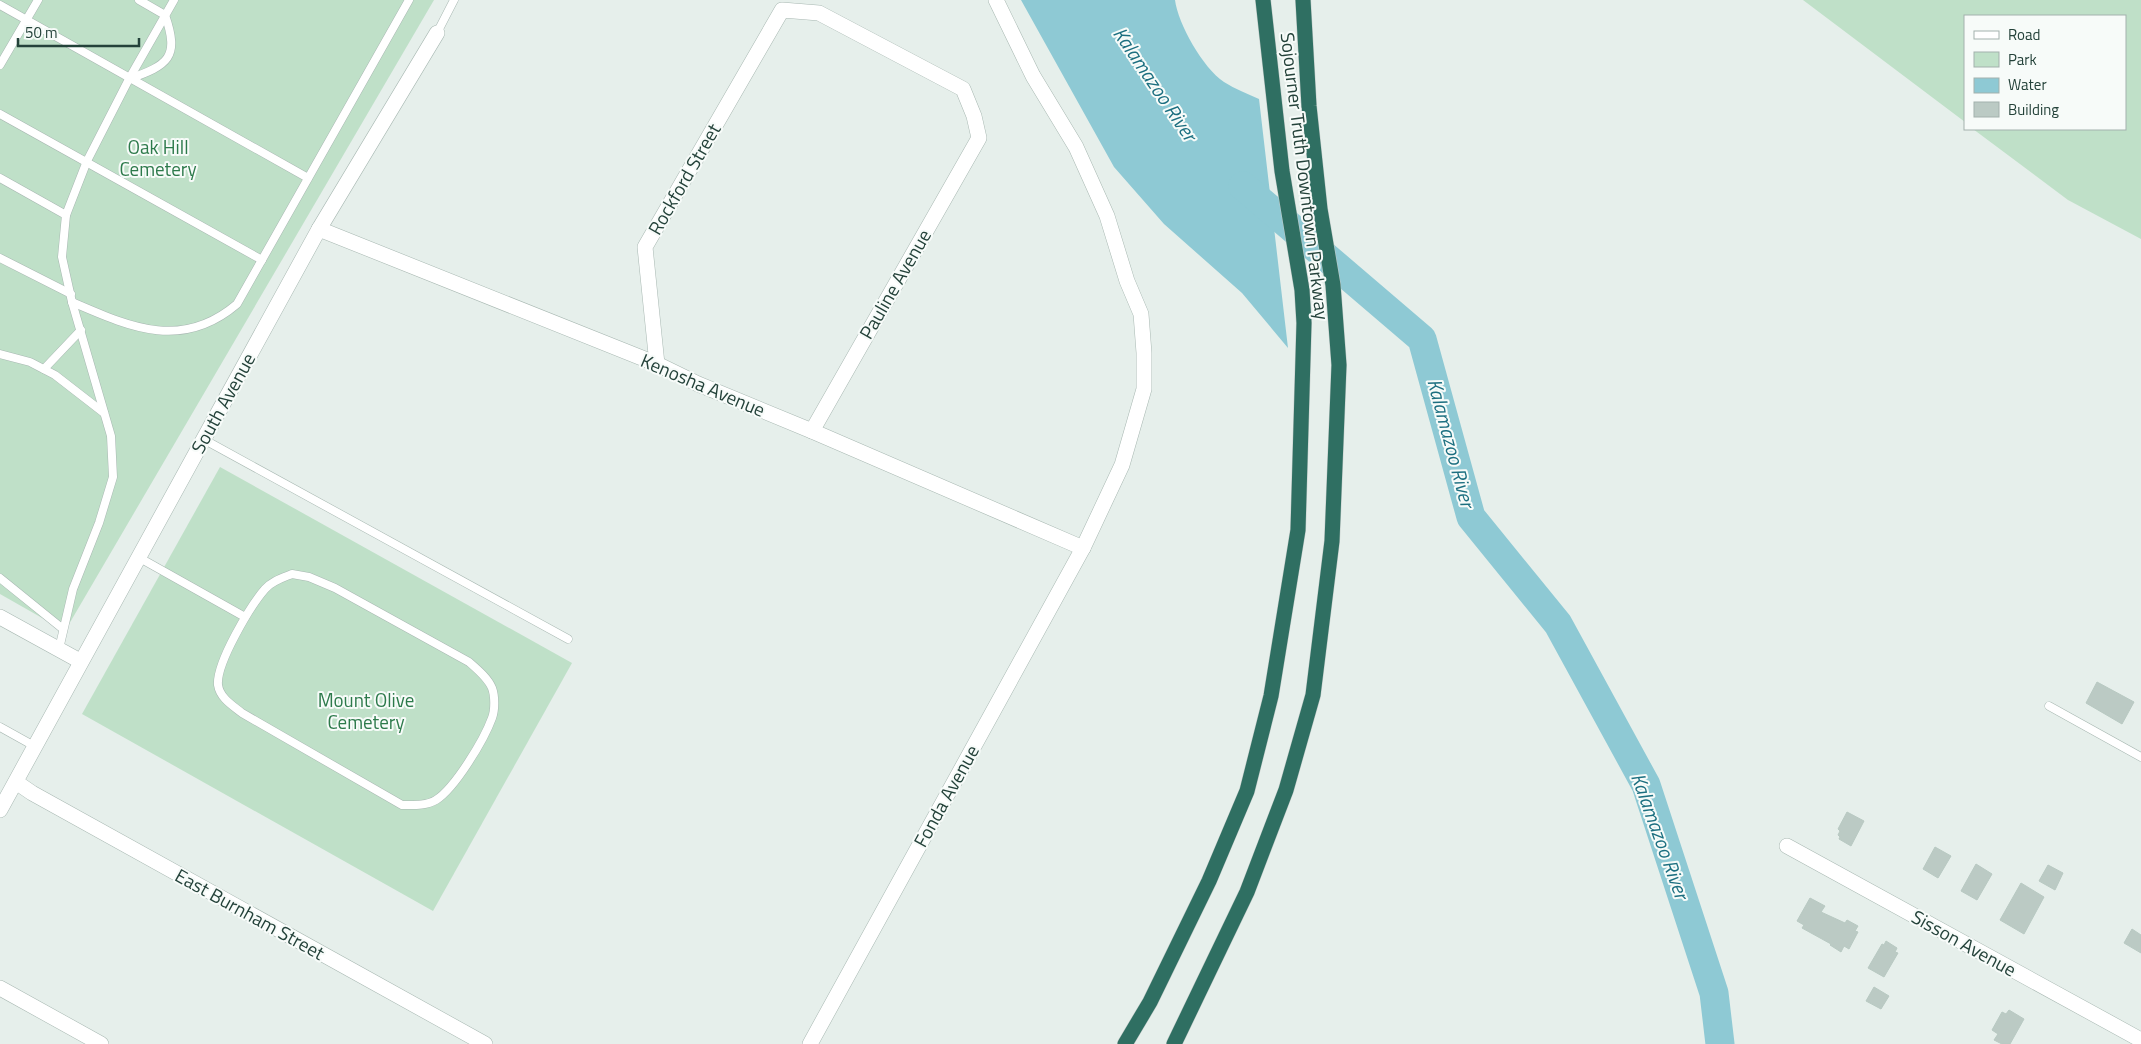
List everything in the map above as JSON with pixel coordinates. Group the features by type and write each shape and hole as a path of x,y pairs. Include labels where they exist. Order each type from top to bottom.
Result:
{"highway":[{"name":"Sojourner Truth Downtown Parkway","path":"1125,1044 1150,1002 1209,881 1247,790 1271,696 1298,530 1304,324 1302,290 1282,171 1263,0"},
{"name":"Sojourner Truth Downtown Parkway","path":"1174,1044 1247,892 1286,790 1313,695 1332,541 1339,365 1333,285 1320,209 1309,106 1303,26 1305,0"}],"street":[{"name":"Fonda Avenue","path":"810,1044 1083,548 1122,464 1144,389 1141,314 1127,281 1107,216 1076,147 1033,76 996,0"},
{"name":"Pauline Avenue","path":"782,10 819,13 963,89 974,116 979,138 812,431"},
{"name":"Rockford Street","path":"656,364 645,247 782,10"},
{"name":"South Avenue","path":"0,810 80,661 319,230 436,33"},
{"name":"Kenosha Avenue","path":"319,230 656,364 698,384 1083,548"},
{"path":"0,618 80,661"},
{"name":"East Burnham Street","path":"16,782 32,793 486,1044"},
{"name":"Sisson Avenue","path":"1787,846 2141,1040"},
{"path":"0,988 100,1044"}],"lane":[{"path":"0,66 38,0"},
{"path":"128,79 152,71 166,60 173,48 172,33 165,15 139,0"},
{"path":"59,649 73,589 99,523 113,477 110,436 62,258 66,215 87,161 128,79 174,0"},
{"path":"0,258 123,324 154,331 194,328 223,316 237,304 409,0"},
{"name":"South Avenue","path":"436,33 454,0"},
{"path":"0,6 308,178"},
{"path":"0,114 262,260"},
{"path":"0,178 66,215"},
{"path":"44,369 80,330"},
{"path":"0,354 30,362 44,369 79,392 104,412"},
{"path":"203,438 568,639"},
{"path":"138,557 245,617"},
{"path":"292,574 309,577 334,588 469,662 492,687 494,702 492,717 463,772 448,790 434,801 418,805 402,804 242,713 224,699 218,685 221,668 245,617 266,588 276,580 292,574"},
{"path":"0,578 63,628"},
{"path":"2049,706 2141,757"},
{"path":"0,727 36,746"}],"green space":[{"name":"Oak Hill Cemetery","path":"0,0 434,0 65,631 0,594"},
{"path":"1803,0 2141,0 2141,239 2068,200 1974,130 2126,130 2126,15 1964,15 1964,121"},
{"name":"Mount Olive Cemetery","path":"220,467 572,663 433,911 82,714"}],"water":[{"path":"1021,0 1175,0 1186,33 1208,67 1224,82 1259,99 1288,348 1242,293 1164,224 1114,167"}],"building":[{"path":"2097,682 2134,702 2122,724 2086,703"},
{"path":"1847,812 1864,821 1851,846 1839,839 1838,835 1840,831 1838,829"},
{"path":"1935,847 1951,856 1938,878 1923,869"},
{"path":"1976,864 1992,874 1977,900 1961,891"},
{"path":"2048,865 2063,873 2055,890 2039,881"},
{"path":"2021,883 2044,897 2024,934 2000,920"},
{"path":"1810,898 1825,906 1821,912 1845,923 1847,920 1858,926 1855,931 1858,932 1849,949 1844,946 1841,952 1831,944 1802,928 1804,925 1797,921"},
{"path":"2132,929 2141,935 2141,953 2124,943"},
{"path":"1886,941 1897,948 1895,952 1898,953 1884,977 1868,968 1882,944 1884,945"},
{"path":"1874,987 1889,996 1881,1009 1866,1001"},
{"path":"2009,1010 2024,1019 2010,1044 2002,1044 1994,1040 1998,1034 1992,1030 2002,1012 2006,1014"}],"waterway":[{"name":"Kalamazoo River","path":"1243,186 1422,339 1471,517 1558,624 1646,785 1714,993 1720,1044"}]}
